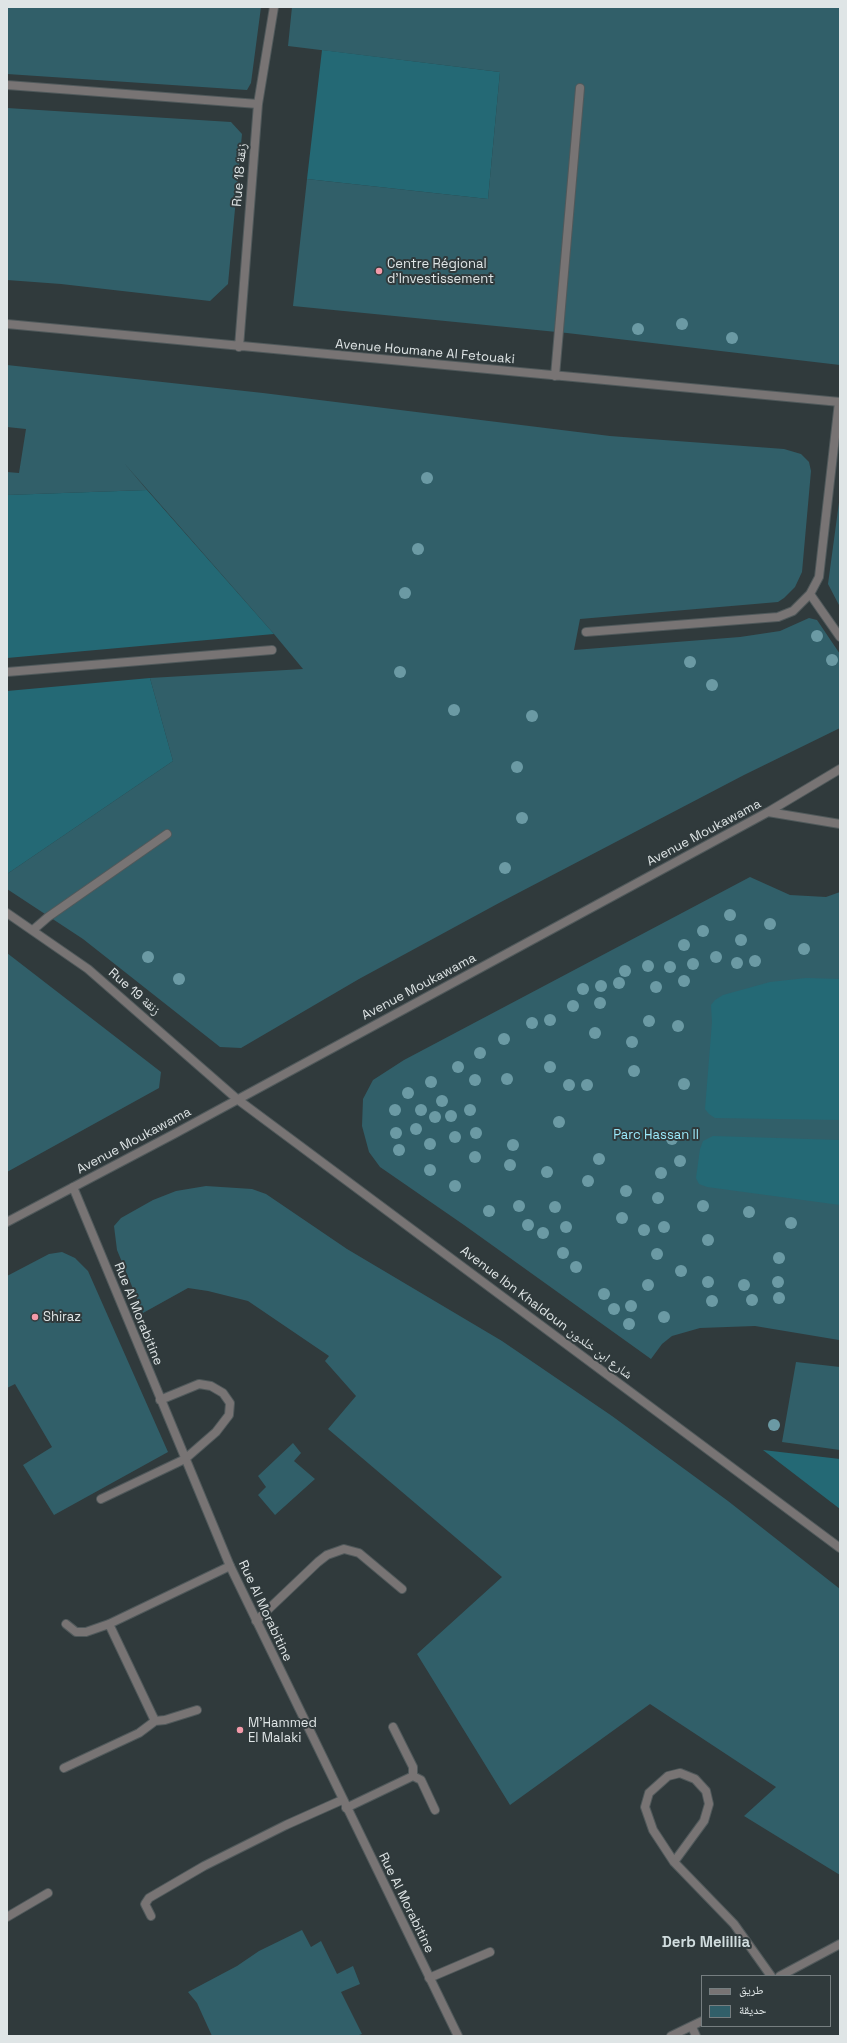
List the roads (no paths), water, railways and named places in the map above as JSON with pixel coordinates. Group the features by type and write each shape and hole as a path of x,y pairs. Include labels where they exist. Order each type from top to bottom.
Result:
{"street":[{"name":"Rue 18 زنقة","path":"239,347 258,104 274,7"},
{"path":"7,85 258,104"},
{"path":"555,376 580,88"},
{"name":"Avenue Houmane Al Fetouaki","path":"7,324 239,347 839,402"},
{"path":"586,632 778,617 794,611 810,594 819,577 839,402"},
{"path":"810,594 840,637"},
{"path":"7,672 272,650"},
{"name":"Avenue Moukawama","path":"7,1222 768,812 840,769"},
{"path":"768,812 840,824"},
{"path":"33,930 48,917 167,834"},
{"name":"Rue 19 زنقة","path":"7,913 88,969 237,1099"},
{"name":"Avenue Ibn Khaldoun شارع ابن خلدون","path":"237,1099 840,1548"},
{"name":"Rue Al Morabitine","path":"74,1187 160,1400 230,1566 342,1800 458,2036"},
{"path":"101,1499 185,1458 220,1426 229,1415 230,1403 223,1392 211,1386 199,1384 160,1400"},
{"path":"256,1620 318,1562 327,1555 344,1549 359,1552 402,1589"},
{"path":"66,1624 76,1632 86,1632 109,1624 230,1566"},
{"path":"109,1624 155,1721"},
{"path":"64,1768 139,1733 155,1721 165,1720 197,1710"},
{"path":"393,1727 413,1767 414,1776"},
{"path":"674,1862 704,1821 709,1804 706,1791 695,1779 680,1773 668,1776 649,1793 645,1807 653,1830 674,1862 734,1924 770,1975"},
{"path":"346,1808 414,1776"},
{"path":"414,1776 421,1780 435,1810"},
{"path":"151,1916 145,1904 149,1898 204,1866 286,1825 342,1800"},
{"path":"7,1917 48,1893"},
{"path":"782,1975 840,1944"},
{"path":"429,1978 490,1952"},
{"path":"670,2036 701,2022"},
{"path":"692,2027 696,2036"}],"place":[{"name":"Centre Régional d'Investissement","path":"379,271"},
{"name":"Shiraz","path":"35,1317"},
{"name":"M'Hammed El Malaki","path":"240,1730"}],"district":[{"name":"Derb Melillia","path":"706,1943"}],"park label":[{"name":"Parc Hassan II","path":"656,1135"}]}
